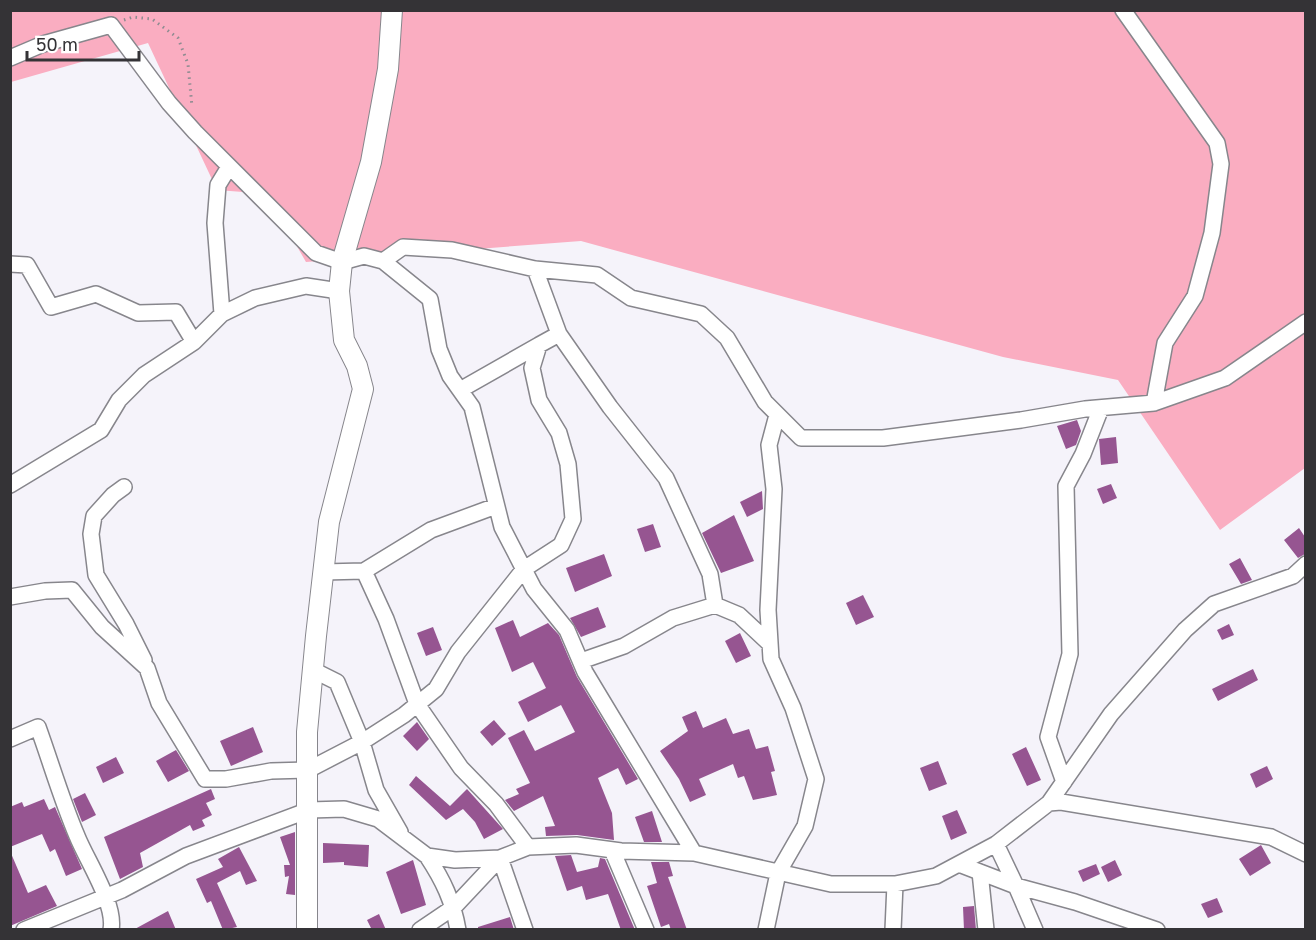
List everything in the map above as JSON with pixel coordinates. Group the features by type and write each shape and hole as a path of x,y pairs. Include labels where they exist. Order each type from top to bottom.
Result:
{"street":[{"path":"307,930 309,810 307,732 323,572 329,522 363,389 357,366 344,339 339,291 342,262 370,162 388,69 392,10"},
{"path":"1123,10 1217,143 1221,164 1212,232 1195,296 1165,342 1154,403"},
{"path":"10,58 43,44 111,25 195,132 316,253 342,262 364,256 383,261 430,299 439,349 450,376 472,407 502,527 534,589 567,630 580,662 694,853"},
{"path":"222,314 215,224 218,185 229,167"},
{"path":"383,261 403,247 452,250 535,269 597,275 631,298 701,314 727,338 765,402 801,438 872,438 1154,403 1224,378 1284,339 1305,322"},
{"path":"10,264 27,265 51,307 96,294 138,313 176,312 194,342"},
{"path":"535,269 558,334 610,407 666,478 710,574 715,604"},
{"path":"10,485 101,430 119,400 144,375 194,342 222,314 255,298 306,286 339,291"},
{"path":"460,390 558,334"},
{"path":"124,487 112,495 94,516 91,534 96,575 126,624 147,668 159,703 205,779 226,779 271,771 308,770 362,742 436,689 458,652 524,569 561,546 573,519 568,464 559,433 539,400 532,368 539,345"},
{"path":"1064,782 1048,736 1070,654 1066,486 1083,454 1101,408"},
{"path":"766,930 778,873 805,826 816,778 793,708 771,659 768,610 774,489 769,445 777,415"},
{"path":"323,572 364,571 431,530 496,506"},
{"path":"427,856 455,860 500,858 528,847 576,845 612,850 694,853 831,884 895,884 936,876 996,844 1049,803 1111,714 1214,604 1293,576 1305,564"},
{"path":"364,571 386,619 417,704 461,768 496,804 528,847"},
{"path":"10,597 45,591 72,590 102,627 147,668"},
{"path":"580,662 624,646 673,618 715,604 739,615 770,644"},
{"path":"313,670 337,682 362,742 376,790 403,837"},
{"path":"10,739 38,728 76,836 105,897 112,921 111,930"},
{"path":"1049,803 1061,802 1271,837 1305,854"},
{"path":"24,930 105,897 186,856 309,810 344,809 378,819 427,856 444,881 454,907 458,930"},
{"path":"996,844 1035,930"},
{"path":"612,850 646,930"},
{"path":"420,930 454,907 500,858"},
{"path":"500,858 525,930"},
{"path":"959,864 1016,886 1075,902 1156,930"},
{"path":"980,872 986,930"},
{"path":"893,930 895,884"}],"path":[{"path":"111,25 133,17 152,20 178,38 188,64 195,132"}],"shaded area":[{"path":"11,11 1305,11 1305,468 1220,530 1118,380 1003,357 581,241 306,262 267,194 217,190 148,43 11,82"}],"building":[{"path":"1077,420 1081,431 1076,445 1066,449 1057,426"},
{"path":"1116,437 1118,463 1101,465 1099,439"},
{"path":"1111,484 1117,498 1103,504 1097,489"},
{"path":"762,491 763,509 747,517 740,502"},
{"path":"734,515 754,561 721,573 702,533"},
{"path":"653,524 661,547 645,552 637,529"},
{"path":"1299,528 1305,537 1305,554 1298,558 1284,540"},
{"path":"604,554 612,576 575,592 566,568"},
{"path":"1240,558 1252,580 1241,584 1229,564"},
{"path":"863,595 874,617 856,625 846,603"},
{"path":"598,607 606,627 581,637 570,618"},
{"path":"513,620 520,637 548,623 559,635 577,677 638,779 626,785 618,768 598,778 612,813 614,840 577,835 546,836 545,827 555,826 543,796 514,811 505,800 519,794 516,789 530,783 508,738 524,730 535,751 575,732 561,705 528,722 518,702 546,688 533,662 512,672 495,628"},
{"path":"1229,624 1234,635 1222,640 1217,630"},
{"path":"433,627 442,650 426,656 417,633"},
{"path":"740,633 751,656 736,663 725,641"},
{"path":"1253,669 1258,680 1218,701 1212,689"},
{"path":"696,711 703,728 726,718 733,734 749,729 756,749 768,746 775,771 771,772 777,795 753,800 744,776 738,778 733,764 699,779 706,795 690,802 679,779 660,751 688,731 682,717"},
{"path":"494,720 506,734 492,746 480,732"},
{"path":"417,722 429,739 417,751 403,736"},
{"path":"253,727 263,752 231,766 220,741"},
{"path":"1026,747 1041,780 1027,786 1012,754"},
{"path":"176,750 189,771 168,782 156,761"},
{"path":"116,757 124,773 103,783 96,767"},
{"path":"938,761 947,784 929,791 920,768"},
{"path":"1267,766 1273,779 1256,788 1250,774"},
{"path":"416,776 450,806 467,789 503,829 484,839 475,822 463,809 446,820 409,785"},
{"path":"211,789 215,799 206,803 212,815 202,820 205,826 193,831 190,825 140,853 143,867 120,879 104,837"},
{"path":"85,793 96,815 82,822 73,799"},
{"path":"44,799 49,810 55,807 82,869 66,876 55,849 50,852 42,834 10,847 10,807 22,802 24,807"},
{"path":"957,810 967,833 951,840 942,816"},
{"path":"652,811 662,842 644,842 635,817"},
{"path":"295,832 295,895 286,894 289,876 285,877 284,865 290,865 280,837"},
{"path":"323,843 369,845 368,867 344,865 344,862 323,863"},
{"path":"1261,845 1271,863 1250,876 1239,859"},
{"path":"239,847 257,881 246,885 240,871 217,883 237,927 223,930 211,901 207,903 196,879 223,867 218,859"},
{"path":"10,851 28,893 46,885 57,906 10,926"},
{"path":"571,855 577,872 598,867 600,858 605,859 635,930 621,930 608,894 586,900 582,886 567,891 555,856"},
{"path":"413,860 426,905 401,914 386,872"},
{"path":"1115,860 1122,875 1108,882 1101,867"},
{"path":"651,862 669,862 673,876 668,877 687,930 671,930 669,924 661,927 647,886 657,883"},
{"path":"1096,864 1100,874 1083,882 1078,871"},
{"path":"1217,898 1223,912 1208,918 1201,904"},
{"path":"974,906 976,930 964,930 963,907"},
{"path":"168,911 176,930 133,930"},
{"path":"379,914 386,930 372,930 367,920"},
{"path":"510,917 514,930 478,930 478,927"}]}
